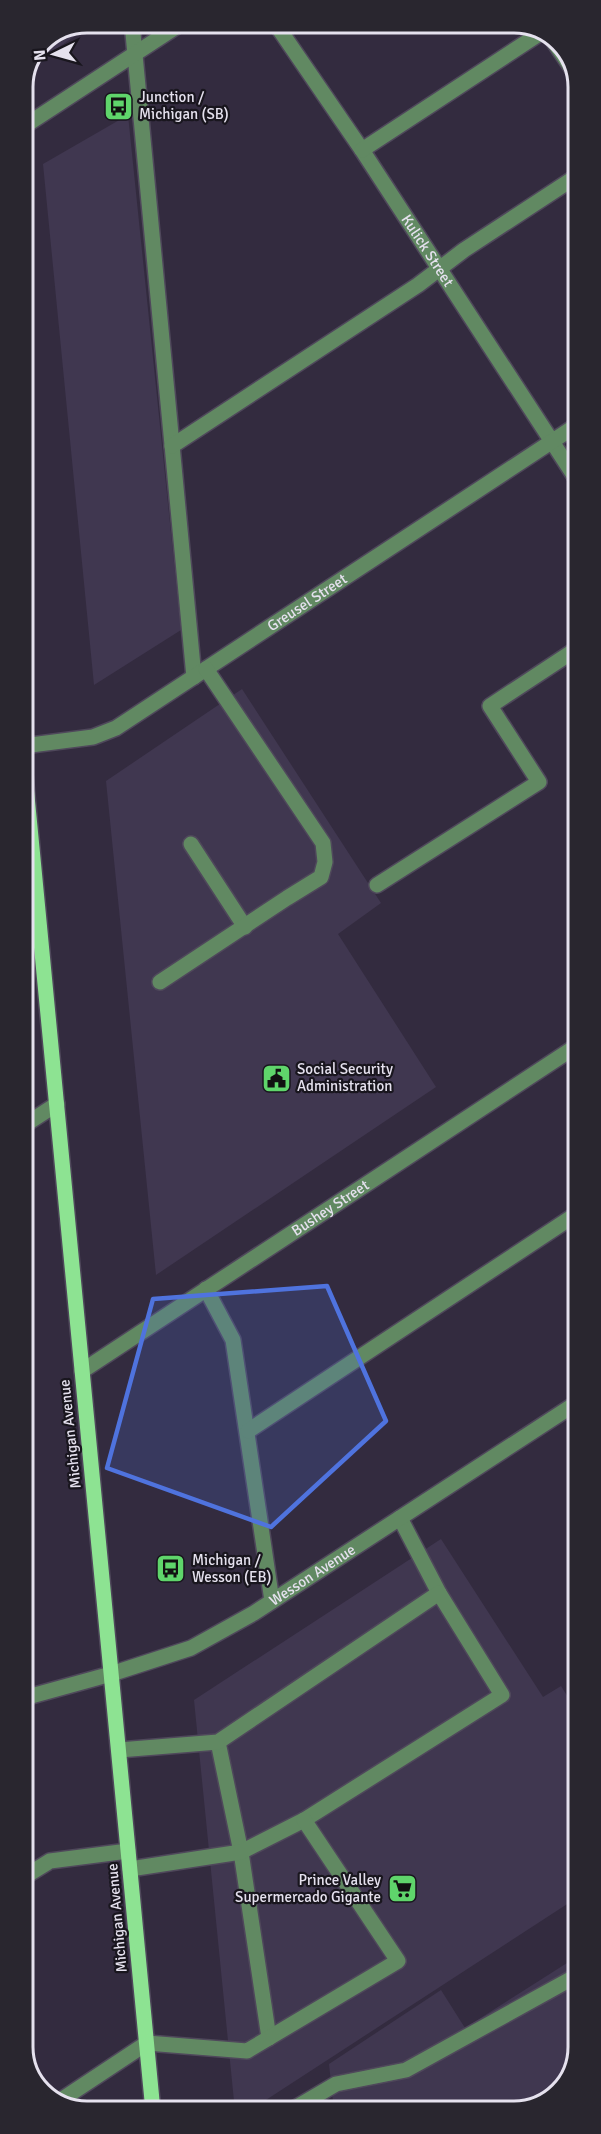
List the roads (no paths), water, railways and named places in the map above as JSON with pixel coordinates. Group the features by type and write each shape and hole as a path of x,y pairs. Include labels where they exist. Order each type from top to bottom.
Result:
{"main road":[{"name":"Michigan Avenue","path":"33,857 152,2101"}],"street":[{"path":"133,33 172,446 200,673 323,843 325,862 321,878 160,982"},
{"path":"33,120 166,33"},
{"name":"Kulick Street","path":"282,33 362,150 568,465"},
{"path":"362,150 535,37"},
{"path":"172,446 568,182"},
{"name":"Greusel Street","path":"33,745 93,737 116,728 568,432"},
{"path":"378,885 538,782 490,706 568,655"},
{"path":"191,844 245,927"},
{"name":"Bushey Street","path":"82,1371 568,1052"},
{"path":"33,1120 57,1104"},
{"path":"248,1431 568,1221"},
{"path":"206,1289 233,1340 272,1601"},
{"name":"Wesson Avenue","path":"33,1696 111,1674 191,1648 272,1601 568,1409"},
{"path":"130,1869 241,1852 304,1820 502,1695 439,1593 400,1518"},
{"path":"119,1750 218,1742 439,1593"},
{"path":"218,1742 241,1852 269,2038"},
{"path":"66,2097 147,2043 247,2051 398,1961 304,1820"},
{"path":"33,1871 50,1861 128,1851"},
{"path":"307,2101 336,2084 406,2070 568,1981"}],"place":[{"name":"Junction / Michigan (SB)","path":"118,106"},
{"name":"Social Security Administration","path":"276,1078"},
{"name":"Michigan / Wesson (EB)","path":"171,1569"},
{"name":"Prince Valley Supermercado Gigante","path":"402,1889"}]}
